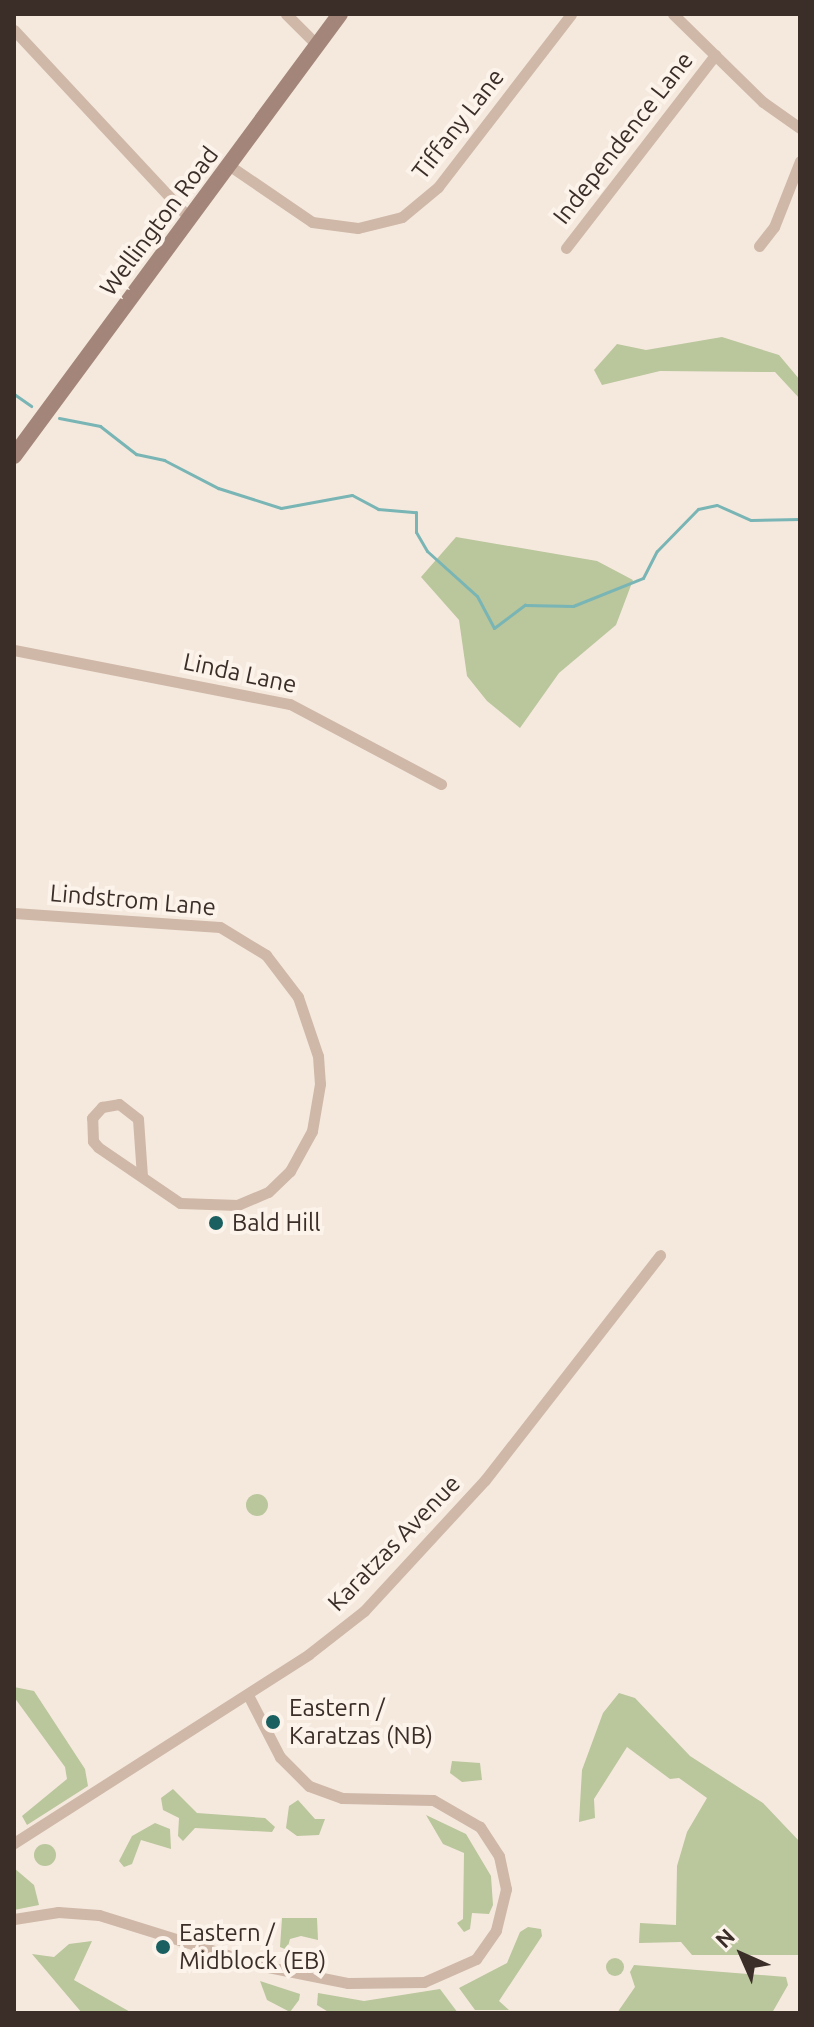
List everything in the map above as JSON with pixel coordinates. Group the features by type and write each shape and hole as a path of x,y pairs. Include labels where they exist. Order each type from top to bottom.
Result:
{"main road":[{"name":"Wellington Road","path":"14,456 340,14"}],"street":[{"path":"286,14 317,45"},
{"name":"Tiffany Lane","path":"230,166 312,222 358,228 402,217 438,187 571,14"},
{"path":"673,14 763,102 800,128"},
{"path":"14,30 190,219"},
{"name":"Independence Lane","path":"566,248 715,55"},
{"path":"759,246 774,227 800,161"},
{"name":"Linda Lane","path":"14,650 290,704 441,784"},
{"name":"Lindstrom Lane","path":"14,913 220,927 266,955 298,997 318,1056 320,1084 312,1131 290,1171 254,1200 222,1207 180,1203 142,1176 93,1141 90,1126 102,1107 119,1104 134,1112 142,1176"},
{"name":"Karatzas Avenue","path":"14,1843 248,1695 336,1635 400,1575 543,1410 660,1255"},
{"path":"14,1919 58,1912 99,1915 263,1966 348,1983 424,1982 476,1959 496,1930 506,1889 499,1856 480,1827 433,1800 354,1800 309,1786 280,1757 248,1695"}],"green space":[{"path":"722,337 779,355 800,380 800,399 775,372 660,371 602,385 594,370 617,344 646,350"},
{"path":"456,537 597,561 633,580 616,625 559,673 520,728 487,701 467,676 459,620 421,577"},
{"path":"257,1494 265,1497 268,1505 265,1513 257,1516 249,1513 246,1505 249,1497"},
{"path":"14,1687 34,1691 85,1769 88,1786 27,1825 22,1816 67,1779 65,1767 14,1697"},
{"path":"619,1693 635,1698 690,1756 763,1803 800,1842 799,1955 692,1955 681,1942 639,1943 640,1923 676,1925 677,1866 687,1832 707,1798 679,1778 670,1779 627,1747 594,1799 595,1818 579,1822 582,1770 603,1713"},
{"path":"452,1761 480,1763 482,1780 462,1782 450,1773"},
{"path":"173,1789 197,1813 265,1818 275,1827 272,1832 195,1828 183,1841 178,1836 179,1818 163,1810 161,1798"},
{"path":"298,1800 315,1819 325,1819 319,1835 297,1836 286,1828 289,1806"},
{"path":"426,1815 466,1834 491,1876 493,1905 489,1914 472,1913 470,1929 464,1932 457,1923 463,1919 464,1853 443,1844"},
{"path":"155,1823 170,1829 171,1849 141,1840 132,1864 124,1867 119,1861 132,1836"},
{"path":"45,1844 53,1847 56,1855 53,1863 45,1866 37,1863 34,1855 37,1847"},
{"path":"14,1868 34,1885 39,1905 14,1910"},
{"path":"282,1918 317,1918 318,1940 301,1936 290,1939 287,1950 280,1947"},
{"path":"528,1927 541,1929 542,1936 499,2001 509,2010 475,2010 459,1988 507,1963 520,1932"},
{"path":"92,1941 74,1980 132,2013 82,2013 32,1954 54,1957 69,1944"},
{"path":"615,1958 624,1967 615,1976 606,1967"},
{"path":"634,1965 786,1977 788,1985 772,2013 617,2013 635,1987 630,1972"},
{"path":"260,1981 300,1994 299,2000 290,2012 267,2000"},
{"path":"440,1989 458,2013 330,2013 317,2005 318,1993 364,2001"}],"waterway":[{"path":"14,394 31,406"},
{"path":"59,418 100,426 136,454 164,460 218,488 281,508 352,495 378,509 416,512 416,532 427,551 477,596 494,628 525,605 573,606 643,578 657,551 698,509 717,505 751,520 800,519"}],"place":[{"name":"Bald Hill","path":"216,1223"},
{"name":"Eastern / Karatzas (NB)","path":"273,1722"},
{"name":"Eastern / Midblock (EB)","path":"163,1947"}]}
